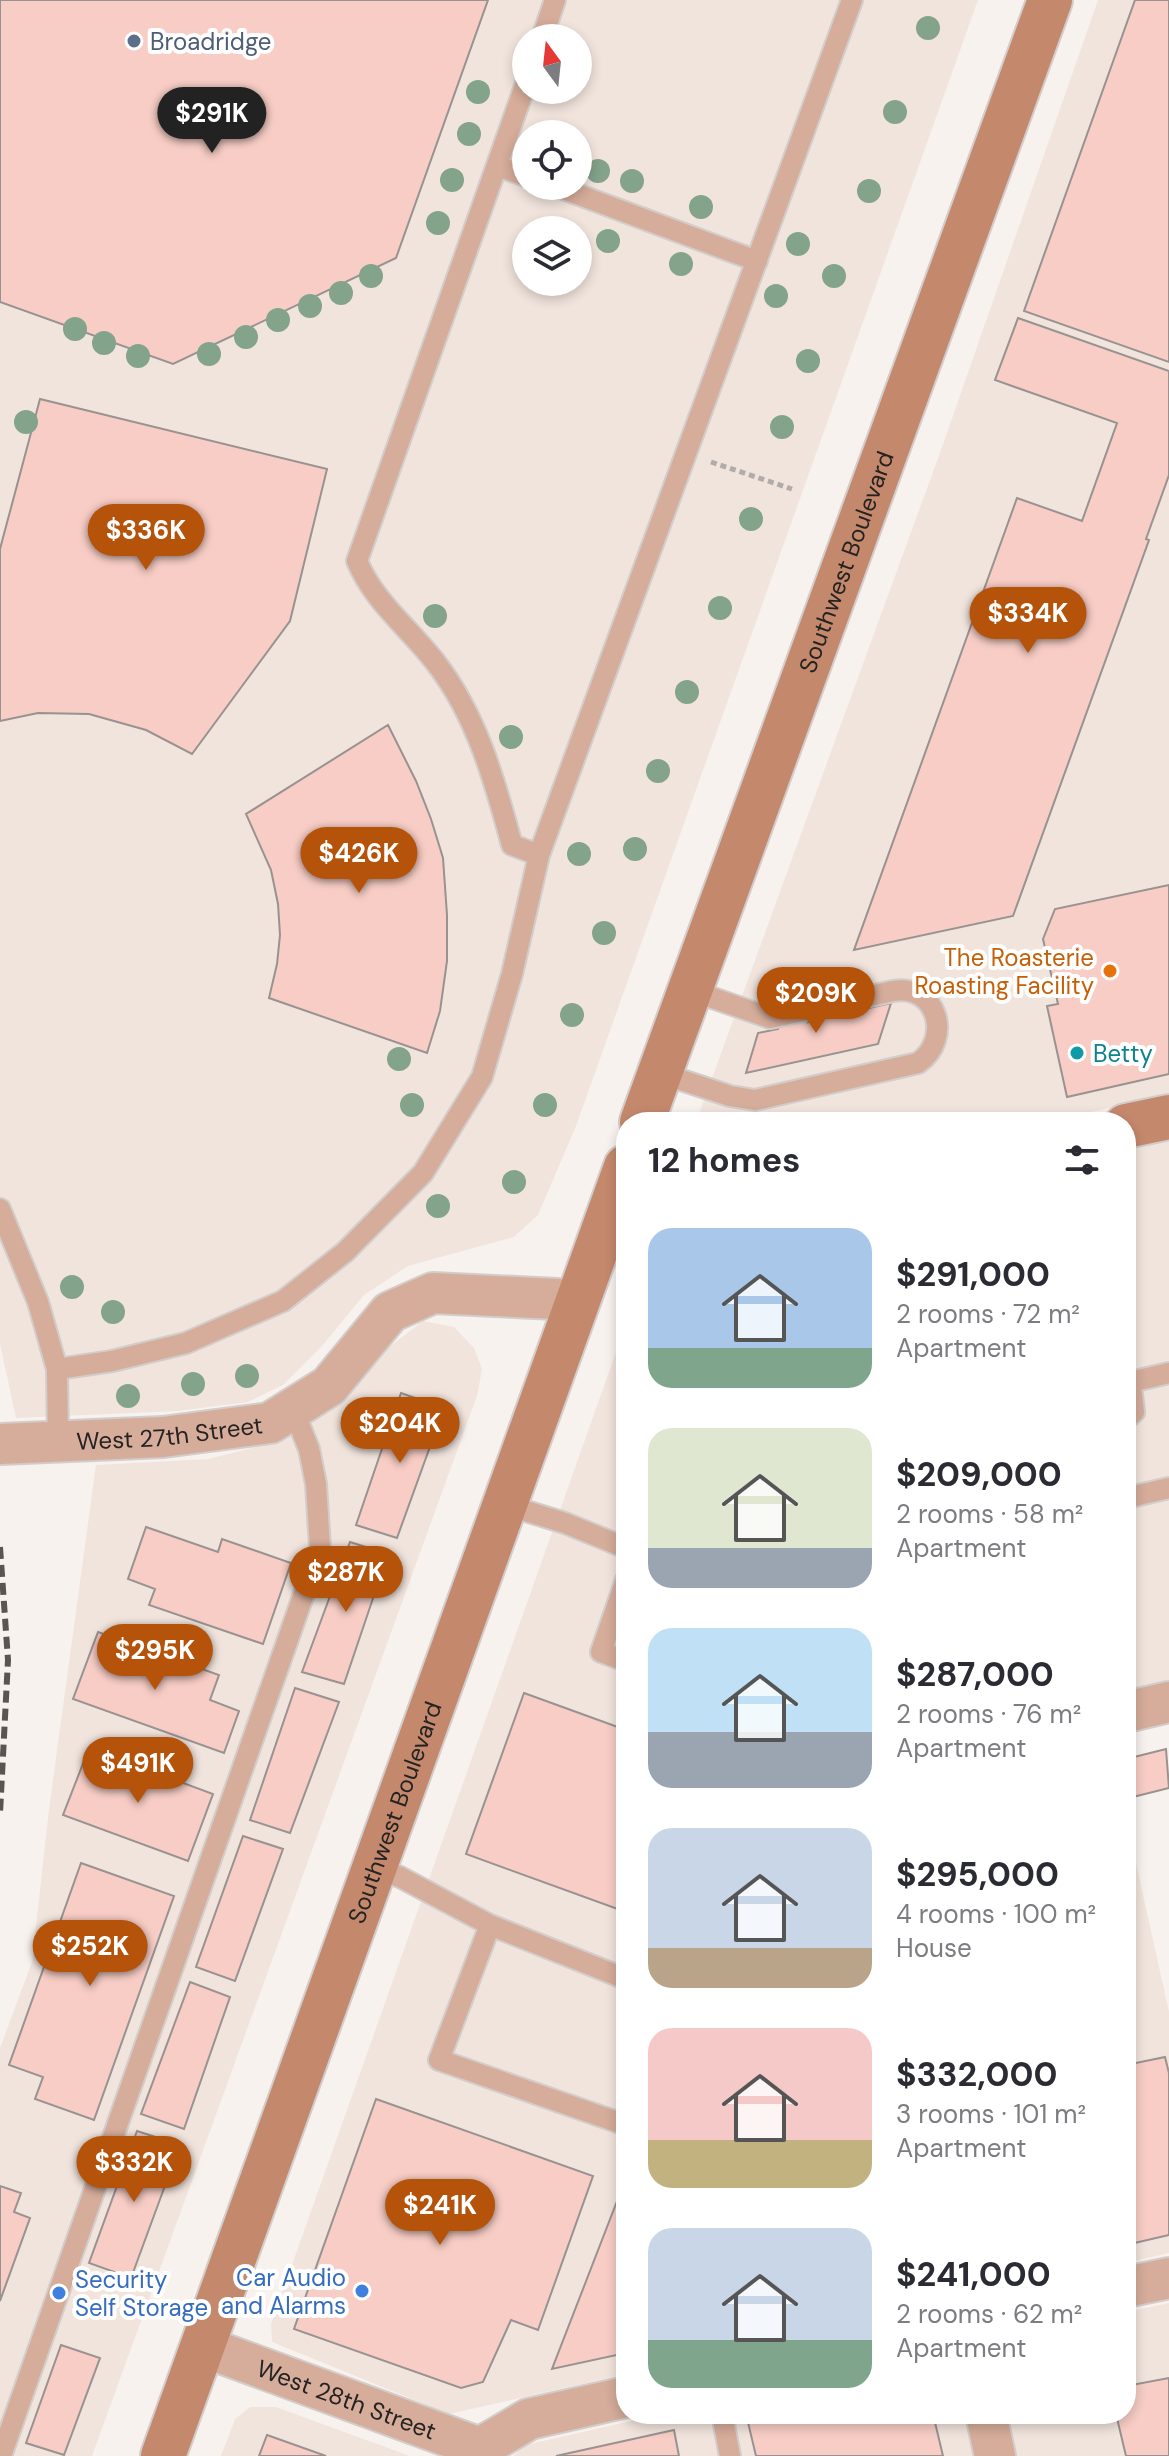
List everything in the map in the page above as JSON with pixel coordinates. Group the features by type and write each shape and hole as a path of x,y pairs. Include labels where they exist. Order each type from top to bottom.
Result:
{"main road":[{"name":"Southwest Boulevard","path":"646,1112 1050,0"},
{"path":"1136,1124 1169,1117"},
{"name":"Southwest Boulevard","path":"163,2456 577,1300 614,1232"}],"street":[{"name":"West 27th Street","path":"0,1444 163,1437 270,1423 329,1386 390,1312 433,1293 577,1300"},
{"path":"1136,1710 1169,1702"},
{"path":"1136,2285 1169,2278"},
{"name":"West 28th Street","path":"202,2346 480,2452 529,2419 616,2399"},
{"path":"988,2424 995,2456"}],"lane":[{"path":"547,24 555,0"},
{"path":"57,1369 112,1361 186,1343 283,1301 345,1252 423,1173 482,1077 512,974 539,855 852,0"},
{"path":"519,104 357,561 366,583 438,665 472,722 494,780 512,845 539,855"},
{"path":"497,166 512,171"},
{"path":"592,200 757,261"},
{"path":"660,1073 730,1096 755,1100 918,1063 927,1057 937,1041 933,1011 922,996 910,990 770,1018 690,990"},
{"path":"0,1209 38,1302 57,1369 58,1441"},
{"path":"1136,1381 1169,1373"},
{"path":"1,2456 320,1548 314,1473 309,1449 293,1409"},
{"path":"1136,1496 1169,1488"},
{"path":"503,1504 565,1523 616,1544"},
{"path":"616,1609 601,1652 616,1657"},
{"path":"373,1867 400,1877 490,1925 616,1975"},
{"path":"490,1925 439,2060 616,2122"},
{"path":"724,2424 730,2456"}],"path":[{"path":"747,474 792,489"}],"shaded area":[{"path":"0,0 978,0 576,1126 538,1215 514,1237 408,1266 364,1295 322,1346 283,1385 248,1402 178,1411 16,1418 0,1344"},
{"path":"1098,0 1169,0 1169,1095 1090,1112 700,1112 941,450"},
{"path":"1169,1140 1169,1687 1136,1695 1136,1148"},
{"path":"423,1321 454,1327 474,1348 482,1369 477,1396 92,2456 0,2456 0,2048 32,1962 49,1809 96,1465 209,1459 286,1439 344,1397 384,1351"},
{"path":"616,1352 616,2376 449,2414 272,2342 271,2324"},
{"path":"1136,1863 1169,2012 1169,2253 1136,2261"},
{"path":"1169,2303 1169,2456 513,2456 525,2445 618,2424 1136,2424 1136,2310"},
{"path":"250,2407 276,2407 410,2456 221,2456 235,2419"}],"building":[{"path":"0,0 488,0 396,258 173,364 0,302"},
{"path":"1135,0 1169,0 1169,362 1024,311"},
{"path":"1018,318 1169,371 1169,475 1146,539 1149,540 1013,916 854,950 1017,498 1082,521 1117,423 995,380"},
{"path":"40,399 327,469 290,621 192,754 146,730 89,714 38,713 0,721 0,549"},
{"path":"388,725 416,781 443,858 447,961 440,1011 427,1053 269,998 280,935 278,904 271,870 246,814"},
{"name":"The Roasterie Roasting Facility","path":"1169,885 1169,1074 1067,1097 1047,1006 1058,1004 1043,939 1055,909"},
{"path":"818,997 808,1022 891,1003 878,1044 746,1073 758,1033 778,1029 786,1005"},
{"path":"401,1393 444,1408 397,1538 356,1525"},
{"path":"146,1527 218,1552 222,1539 291,1563 263,1644 149,1605 155,1589 128,1579"},
{"path":"350,1542 388,1554 344,1684 302,1672"},
{"path":"98,1632 219,1675 210,1700 239,1711 224,1753 73,1699"},
{"path":"295,1688 339,1702 290,1833 250,1820"},
{"path":"524,1693 616,1726 616,1908 466,1854"},
{"path":"89,1748 213,1794 188,1861 63,1815"},
{"path":"1166,1749 1169,1788 1136,1796 1136,1756"},
{"path":"243,1836 283,1849 235,1981 196,1967"},
{"path":"81,1863 174,1896 94,2120 35,2099 43,2077 9,2065"},
{"path":"190,1982 230,1997 184,2129 141,2114"},
{"path":"1165,2057 1169,2073 1169,2235 1136,2243 1136,2063"},
{"path":"376,2099 593,2176 538,2330 511,2320 483,2382 461,2388 294,2329"},
{"path":"137,2131 180,2145 131,2278 89,2263"},
{"path":"0,2186 21,2193 14,2212 30,2218 0,2301"},
{"path":"616,2204 616,2355 552,2369"},
{"path":"61,2345 100,2358 64,2455 26,2443"},
{"path":"1169,2378 1169,2456 1126,2456 1118,2424 1136,2424 1136,2384"},
{"path":"748,2424 935,2424 943,2456 756,2456"},
{"path":"674,2430 679,2456 556,2456"},
{"path":"267,2435 326,2456 259,2456"}],"railway":[{"path":"0,1547 8,1660 0,1813"}],"place":[{"name":"Broadridge","path":"134,41"},
{"name":"The Roasterie Roasting Facility","path":"1110,971"},
{"name":"Betty","path":"1077,1053"},
{"name":"Car Audio and Alarms","path":"362,2291"},
{"name":"Security Self Storage","path":"59,2293"}]}
